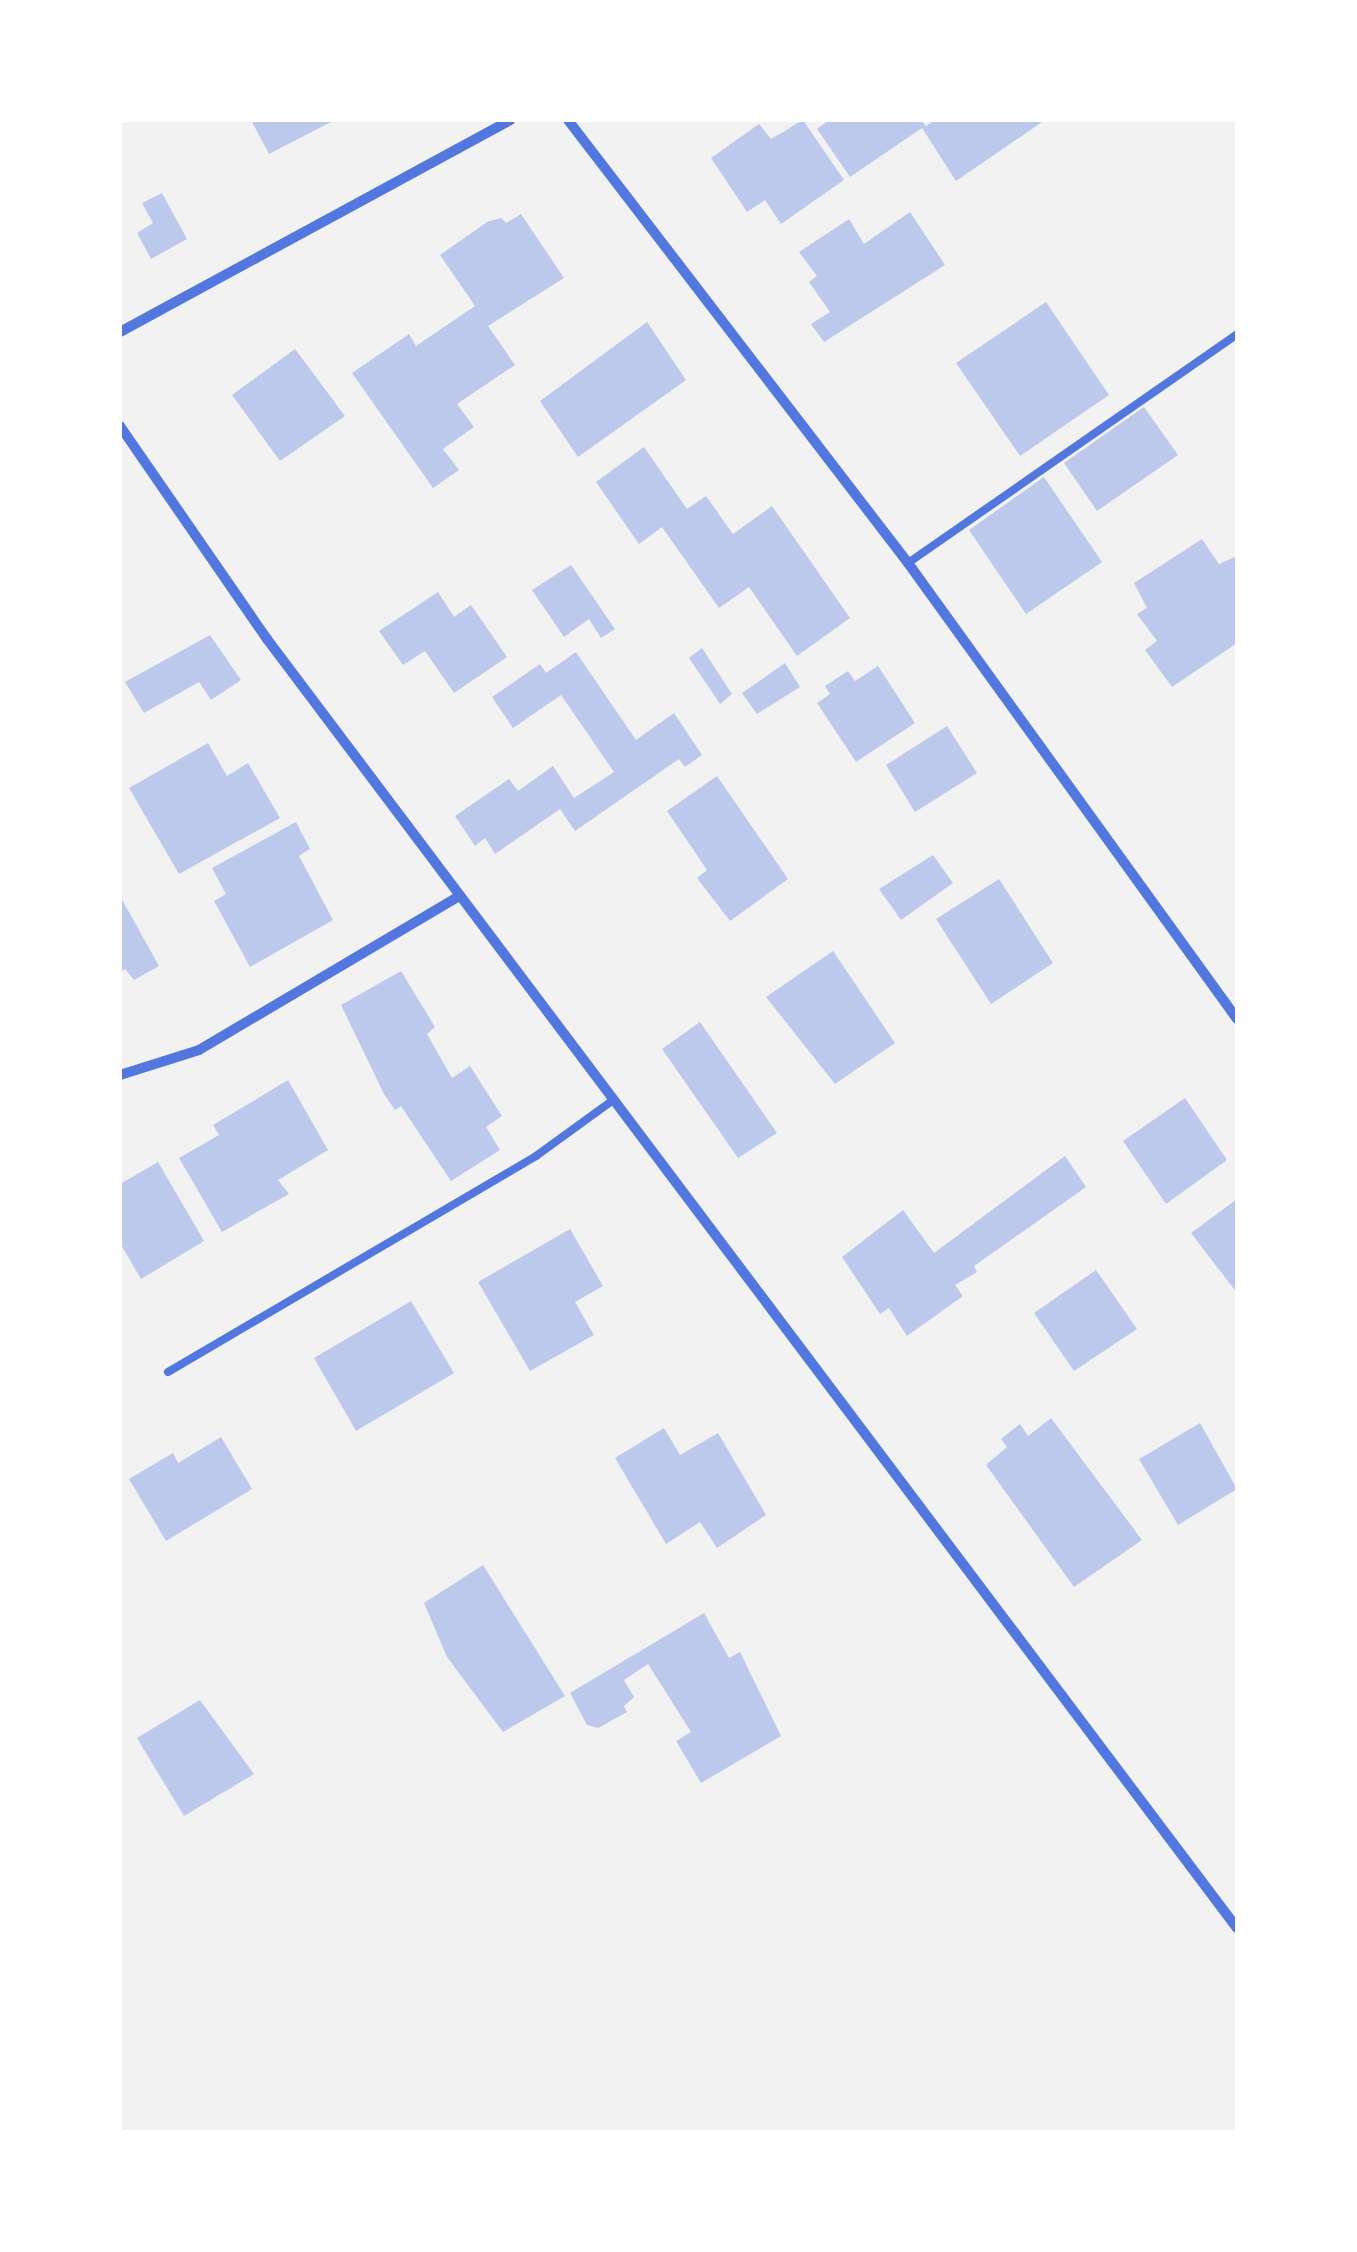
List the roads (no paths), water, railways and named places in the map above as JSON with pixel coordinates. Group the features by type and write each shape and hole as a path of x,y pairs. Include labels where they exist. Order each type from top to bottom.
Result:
{"street":[{"path":"120,332 510,120"},
{"path":"568,120 908,563 1237,1020"},
{"path":"120,426 267,639 1237,1928"},
{"path":"120,1075 140,1063 199,1050 459,896"}],"lane":[{"path":"908,563 1237,334"},
{"path":"168,1372 536,1156 614,1100"}]}
